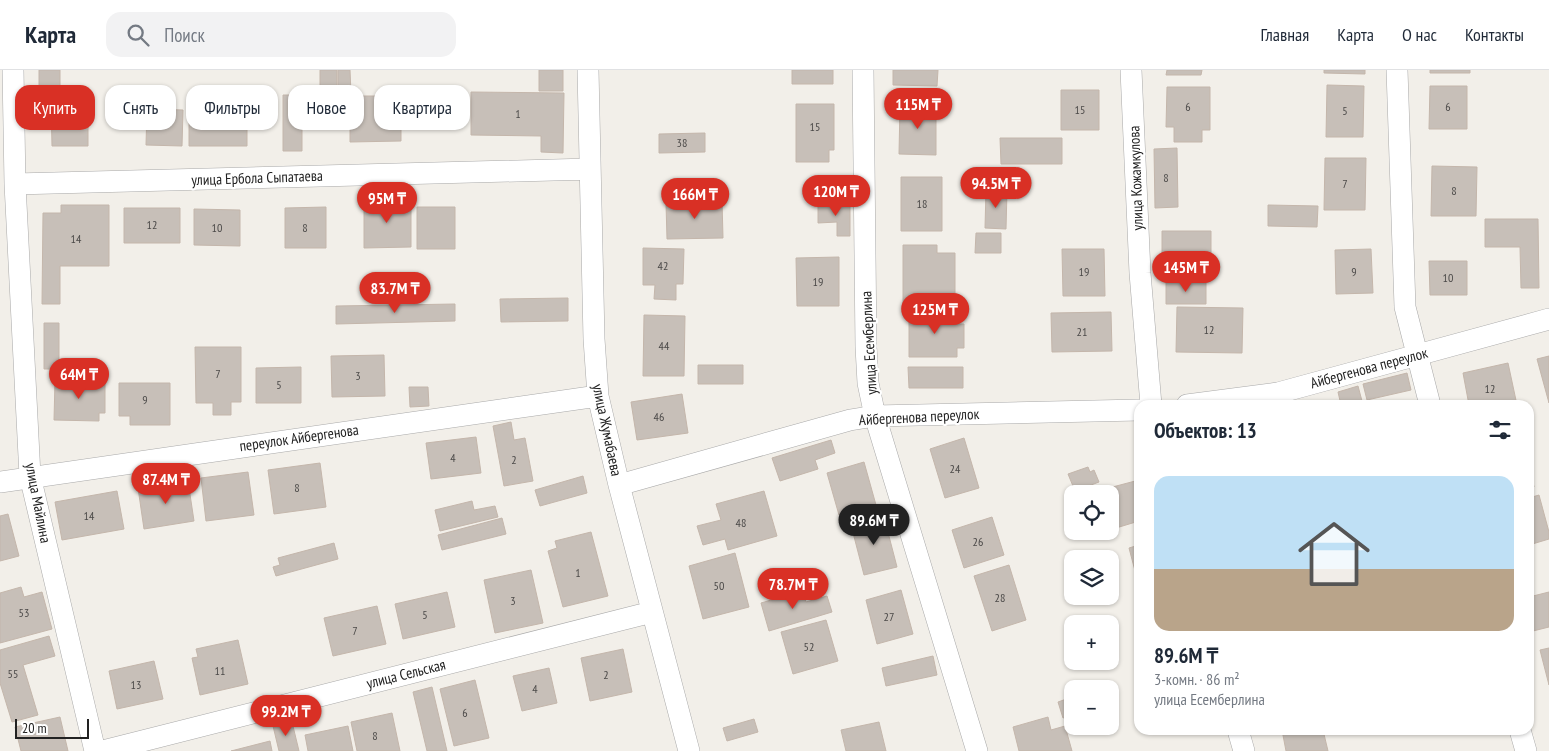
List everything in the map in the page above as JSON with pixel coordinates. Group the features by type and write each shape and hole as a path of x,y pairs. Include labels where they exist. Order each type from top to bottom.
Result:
{"street":[{"name":"улица Майлина","path":"13,70 14,184 30,476 95,751"},
{"name":"улица Жумабаева","path":"588,70 594,339 598,396 619,485 689,751"},
{"name":"улица Есемберлина","path":"862,70 868,383 875,416 977,751"},
{"name":"улица Кожамкулова","path":"1132,70 1140,273 1151,400"},
{"path":"1397,70 1405,307 1429,400"},
{"name":"улица Ербола Сыпатаева","path":"14,184 590,169"},
{"name":"Айбергенова переулок","path":"1225,400 1278,393 1416,354 1549,320"},
{"name":"переулок Айбергенова","path":"0,482 30,476 598,396"},
{"name":"Айбергенова переулок","path":"619,485 850,420 875,416 1134,410"},
{"name":"улица Сельская","path":"103,751 652,612"},
{"path":"1239,735 1244,751"},
{"path":"1521,735 1526,751"}],"building":[{"path":"39,70 60,70 60,85 39,85"},
{"path":"320,70 337,70 337,85 320,85"},
{"path":"338,70 350,70 351,85 338,85"},
{"path":"539,70 563,70 563,91 539,91"},
{"path":"792,70 833,70 833,84 792,84"},
{"path":"893,70 938,70 937,86 893,85"},
{"path":"1167,70 1202,70 1201,75 1166,75"},
{"path":"1324,70 1365,70 1365,74 1324,73"},
{"path":"1430,70 1470,70 1470,73 1430,73"},
{"path":"1327,85 1364,86 1363,137 1326,137"},
{"path":"1430,86 1467,86 1467,129 1429,129"},
{"path":"1167,87 1210,87 1210,130 1202,130 1202,142 1174,142 1174,127 1166,127"},
{"path":"1061,90 1099,90 1099,130 1061,130"},
{"path":"471,92 564,93 563,153 541,152 541,136 471,135"},
{"path":"283,95 288,95 288,130 302,130 302,151 283,151"},
{"path":"364,96 374,96 374,130 401,130 401,141 350,142 350,130 364,130"},
{"path":"796,104 834,104 834,150 829,150 829,162 796,162"},
{"path":"900,106 936,106 936,155 899,154"},
{"path":"176,110 183,110 182,146 146,145 146,130 176,130"},
{"path":"52,130 88,130 88,146 52,146"},
{"path":"189,130 247,130 247,146 189,146"},
{"path":"705,133 705,152 659,153 659,134"},
{"path":"1000,138 1062,138 1062,164 1001,164"},
{"path":"1177,148 1178,207 1155,208 1154,149"},
{"path":"1325,158 1366,158 1365,210 1324,210"},
{"path":"1432,166 1477,167 1476,216 1431,216"},
{"path":"901,177 942,177 942,231 901,231"},
{"path":"986,190 1007,190 1006,229 985,228"},
{"path":"364,201 411,201 411,247 364,248"},
{"path":"722,201 723,238 667,239 666,203"},
{"path":"850,204 850,236 837,236 837,222 818,223 818,205"},
{"path":"61,205 109,205 109,266 60,266 60,304 42,304 43,213 61,213"},
{"path":"1268,205 1318,206 1317,227 1268,226"},
{"path":"326,207 326,248 285,248 285,208"},
{"path":"417,207 455,207 455,249 417,249"},
{"path":"124,208 180,208 180,243 124,243"},
{"path":"194,209 240,210 240,246 194,245"},
{"path":"1485,219 1538,219 1539,288 1521,288 1520,247 1485,247"},
{"path":"1162,231 1211,231 1211,274 1162,274"},
{"path":"976,233 1001,233 1001,253 975,253"},
{"path":"903,245 937,245 937,253 955,253 955,306 903,306"},
{"path":"643,248 684,249 683,284 676,284 676,300 654,299 655,285 643,285"},
{"path":"1062,249 1104,249 1105,296 1063,296"},
{"path":"1371,249 1373,293 1336,294 1335,250"},
{"path":"839,257 839,306 797,306 796,258"},
{"path":"1429,261 1467,261 1467,295 1430,295"},
{"path":"1166,281 1206,282 1206,304 1166,304"},
{"path":"568,298 568,321 501,322 500,299"},
{"path":"455,304 455,321 336,324 336,306"},
{"path":"1177,307 1243,308 1242,353 1176,352"},
{"path":"1111,312 1112,351 1052,352 1051,313"},
{"path":"909,313 955,314 955,324 964,324 964,348 957,348 957,357 909,357"},
{"path":"644,315 685,316 684,376 643,376"},
{"path":"44,323 59,323 59,369 44,369"},
{"path":"195,347 241,347 241,402 231,402 231,415 213,415 213,403 196,403"},
{"path":"384,355 385,396 332,397 331,356"},
{"path":"1549,356 1549,403 1537,359"},
{"path":"1508,363 1516,400 1468,400 1463,373"},
{"path":"698,365 743,365 743,384 698,384"},
{"path":"301,367 301,403 256,403 256,368"},
{"path":"908,367 963,367 963,388 909,388"},
{"path":"1407,373 1411,390 1367,400 1363,384"},
{"path":"55,381 105,381 105,413 99,413 99,421 54,420"},
{"path":"119,383 170,383 170,425 130,425 130,416 119,416"},
{"path":"1358,386 1362,400 1340,400 1338,392"},
{"path":"409,387 428,387 429,406 410,407"},
{"path":"682,394 688,433 637,440 631,402"},
{"path":"511,422 514,440 525,438 533,481 504,486 493,426"},
{"path":"476,437 481,473 431,479 426,443"},
{"path":"964,438 979,488 945,498 930,449"},
{"path":"831,440 835,453 815,460 818,469 780,481 772,458"},
{"path":"864,462 876,505 839,515 827,473"},
{"path":"320,463 326,507 274,514 268,470"},
{"path":"1088,467 1090,472 1094,470 1099,482 1091,485 1073,485 1068,474"},
{"path":"248,472 254,515 206,521 201,478"},
{"path":"583,476 587,493 540,506 535,490"},
{"path":"188,481 194,521 144,529 138,488"},
{"path":"1134,481 1134,523 1119,527 1119,485"},
{"path":"117,491 124,529 62,540 55,502"},
{"path":"764,491 777,536 728,550 725,539 703,545 697,526 721,520 716,504"},
{"path":"1539,495 1549,532 1549,539 1534,544 1534,496"},
{"path":"472,501 474,510 495,506 498,517 440,531 435,510"},
{"path":"8,514 19,556 0,561 0,516"},
{"path":"884,517 897,567 864,575 851,525"},
{"path":"992,517 1004,555 964,568 952,530"},
{"path":"502,518 506,534 442,550 438,535"},
{"path":"591,532 608,596 563,607 548,551 557,548 555,541"},
{"path":"334,543 338,559 276,576 273,567 280,565 278,558"},
{"path":"1134,546 1134,567 1129,548"},
{"path":"735,553 749,607 703,619 689,566"},
{"path":"1009,565 1026,620 992,631 974,576"},
{"path":"531,570 543,623 495,633 484,580"},
{"path":"21,587 24,597 42,592 52,629 0,643 0,593"},
{"path":"901,590 913,634 877,644 866,600"},
{"path":"802,591 806,602 827,596 832,612 769,631 761,603"},
{"path":"447,592 455,627 403,639 395,604"},
{"path":"1549,592 1549,627 1534,631 1534,596"},
{"path":"377,606 386,644 333,656 324,618"},
{"path":"826,620 838,661 793,674 781,632"},
{"path":"49,636 55,656 23,665 38,715 12,722 0,683 0,650"},
{"path":"238,640 248,684 200,695 192,658 198,657 196,649"},
{"path":"1549,648 1549,685 1540,650"},
{"path":"623,649 632,692 590,701 581,658"},
{"path":"933,656 937,675 886,686 882,668"},
{"path":"154,661 163,699 117,709 109,671"},
{"path":"549,668 557,703 522,711 513,676"},
{"path":"475,680 489,738 454,746 440,689"},
{"path":"432,687 447,751 427,751 413,692"},
{"path":"1064,700 1064,718 1063,718 1058,702"},
{"path":"392,713 400,751 357,751 351,722"},
{"path":"60,717 68,751 21,751 15,727"},
{"path":"1048,717 1051,730 1064,726 1064,735 1068,735 1072,751 1019,751 1013,727"},
{"path":"754,719 758,732 727,741 723,728"},
{"path":"292,722 299,751 279,751 273,726"},
{"path":"879,722 886,751 846,751 841,730"},
{"path":"348,726 353,751 308,751 305,735"},
{"path":"1283,735 1324,735 1328,751 1286,751"},
{"path":"270,741 272,751 231,751"}]}
